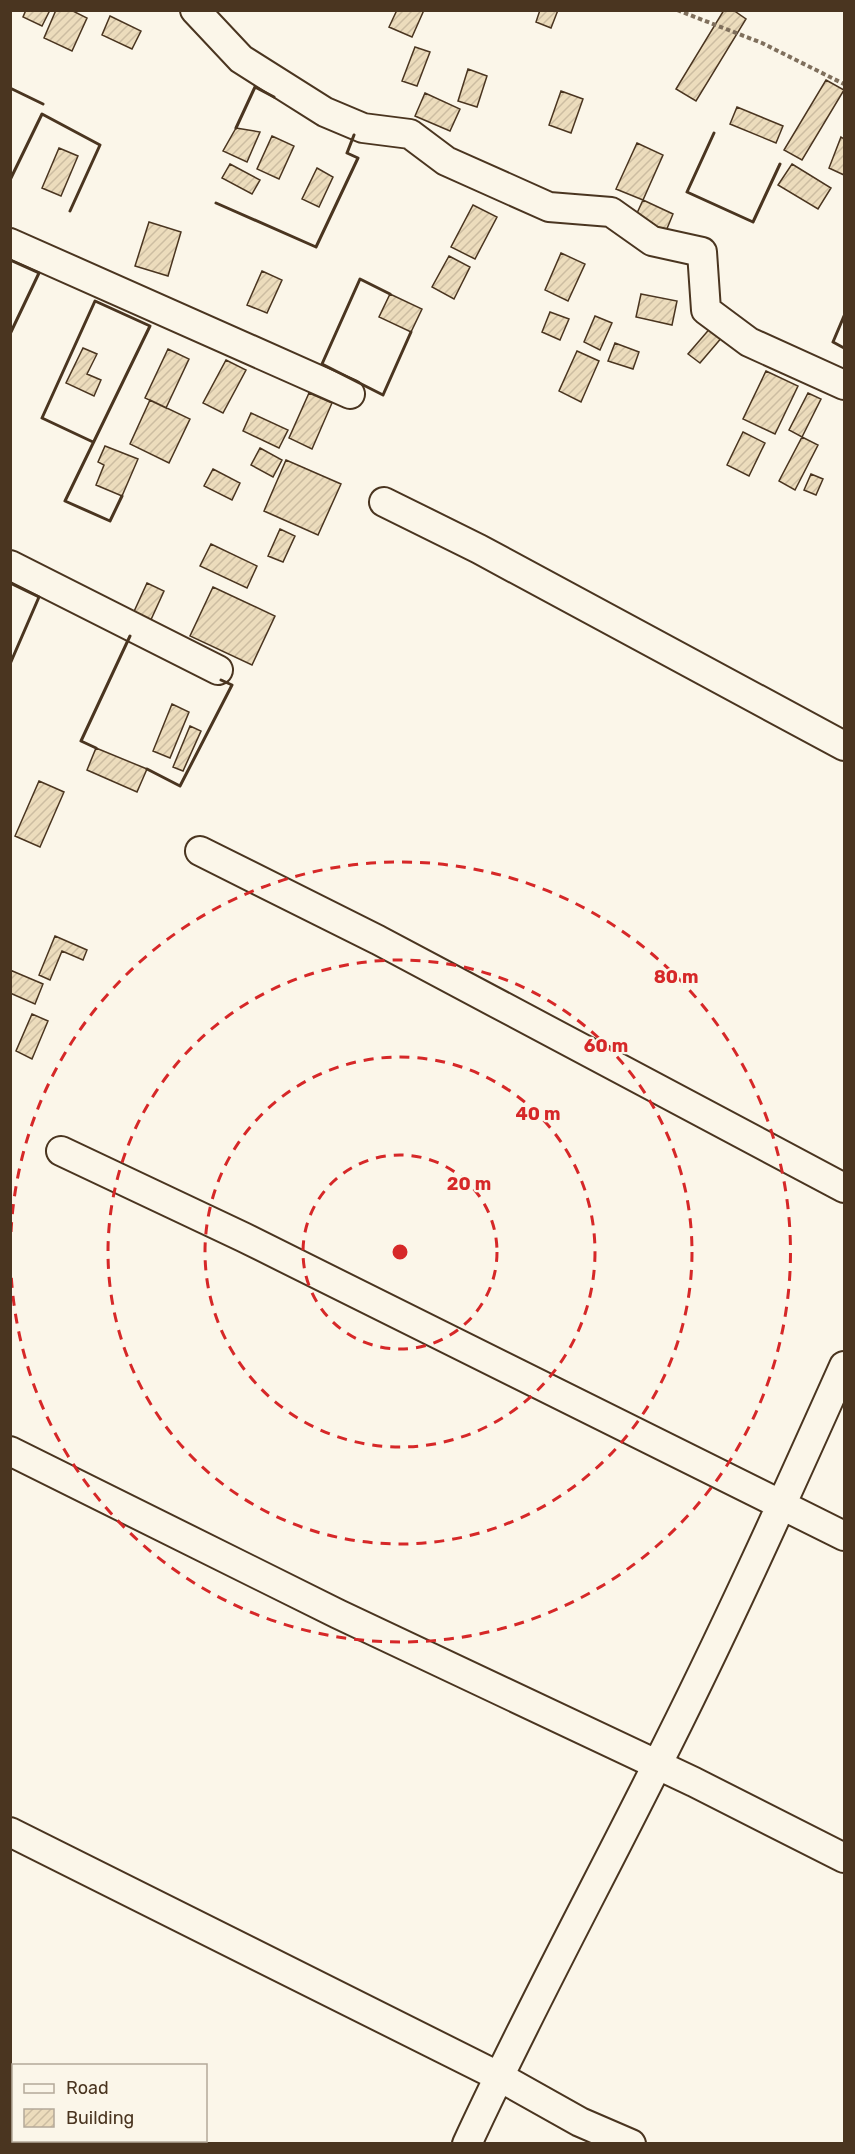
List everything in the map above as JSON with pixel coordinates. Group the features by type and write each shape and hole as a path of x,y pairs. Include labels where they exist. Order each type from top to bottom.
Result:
{"street":[{"path":"195,10 241,59 325,112 363,128 410,134 446,161 549,207 611,212 652,241 702,252 706,310 749,342 844,385"},
{"path":"10,243 350,394"},
{"path":"384,502 489,555 844,746"},
{"path":"10,565 218,670"},
{"path":"200,851 378,940 844,1188"},
{"path":"61,1152 243,1237 844,1536"},
{"path":"467,2144 498,2076 658,1765 782,1505 844,1366"},
{"path":"10,1451 338,1614 658,1765 844,1858"},
{"path":"10,1832 498,2076 580,2122 631,2144"}],"path":[{"path":"677,10 762,43 844,84"}],"building":[{"path":"26,10 50,10 42,26 23,17"},
{"path":"56,10 71,10 87,18 72,51 44,38"},
{"path":"397,10 424,10 412,37 389,27"},
{"path":"540,10 558,10 551,28 536,22"},
{"path":"724,10 733,10 746,19 696,101 676,89"},
{"path":"110,16 141,31 132,49 102,35"},
{"path":"415,47 430,52 417,86 402,81"},
{"path":"468,69 487,76 477,107 458,101"},
{"path":"826,80 844,90 802,160 784,150"},
{"path":"561,91 583,99 571,133 549,125"},
{"path":"425,93 460,109 450,131 415,116"},
{"path":"737,107 783,126 776,143 730,124"},
{"path":"236,128 260,132 247,162 223,151"},
{"path":"272,136 294,146 279,179 257,169"},
{"path":"841,137 844,139 844,175 829,168"},
{"path":"637,143 663,155 643,200 616,189"},
{"path":"59,148 78,156 61,196 42,188"},
{"path":"230,164 260,180 252,194 222,178"},
{"path":"792,164 831,188 818,209 778,185"},
{"path":"317,168 333,177 319,207 302,199"},
{"path":"643,200 673,214 664,236 633,222"},
{"path":"473,205 497,217 475,259 451,247"},
{"path":"149,222 181,232 168,276 135,266"},
{"path":"561,253 585,264 568,301 545,290"},
{"path":"449,256 470,267 454,299 432,287"},
{"path":"262,271 282,280 267,313 247,305"},
{"path":"390,294 422,309 411,332 379,317"},
{"path":"641,294 677,301 672,325 636,317"},
{"path":"550,312 569,319 560,340 542,332"},
{"path":"595,316 612,323 600,350 584,342"},
{"path":"712,326 723,336 700,363 688,354"},
{"path":"615,343 639,352 633,369 608,361"},
{"path":"83,348 97,354 87,374 101,380 94,396 66,383"},
{"path":"168,349 189,359 166,408 145,398"},
{"path":"577,351 599,361 581,402 559,391"},
{"path":"226,360 246,370 223,413 203,403"},
{"path":"766,371 798,386 775,434 743,419"},
{"path":"309,393 332,403 312,449 289,438"},
{"path":"808,393 821,399 802,437 789,430"},
{"path":"150,400 190,419 169,463 130,444"},
{"path":"251,413 288,430 279,448 243,431"},
{"path":"743,432 765,443 749,476 727,465"},
{"path":"802,437 818,445 795,490 779,481"},
{"path":"105,446 138,459 122,496 96,485 104,465 98,462"},
{"path":"260,448 282,460 273,477 251,465"},
{"path":"286,460 341,484 318,535 264,511"},
{"path":"213,469 240,483 232,500 204,486"},
{"path":"811,474 823,479 816,495 804,490"},
{"path":"280,529 295,536 283,562 268,556"},
{"path":"211,544 257,566 247,588 200,566"},
{"path":"147,583 164,591 149,624 132,616"},
{"path":"213,587 275,616 252,665 190,636"},
{"path":"172,704 189,712 170,758 153,751"},
{"path":"190,726 201,731 183,771 173,767"},
{"path":"96,748 147,769 137,792 87,770"},
{"path":"39,781 64,792 40,847 15,836"},
{"path":"55,936 87,950 83,960 62,951 50,980 39,975"},
{"path":"10,970 43,984 35,1004 10,993"},
{"path":"32,1014 48,1021 32,1059 16,1051"}],"wall":[{"path":"236,128 255,87 274,97"},
{"path":"10,88 43,104"},
{"path":"10,180 42,114 100,145 70,211"},
{"path":"714,133 687,192 753,222 780,164"},
{"path":"216,203 316,247 358,158 347,153 354,135"},
{"path":"10,260 39,273 10,334"},
{"path":"390,294 360,279 322,364 383,395 411,332"},
{"path":"93,442 42,418 95,301 150,326 65,501 110,521 122,496"},
{"path":"844,316 833,342 844,348"},
{"path":"10,583 39,597 10,664"},
{"path":"96,748 81,741 130,636"},
{"path":"147,769 180,786 232,685 221,680"}]}
